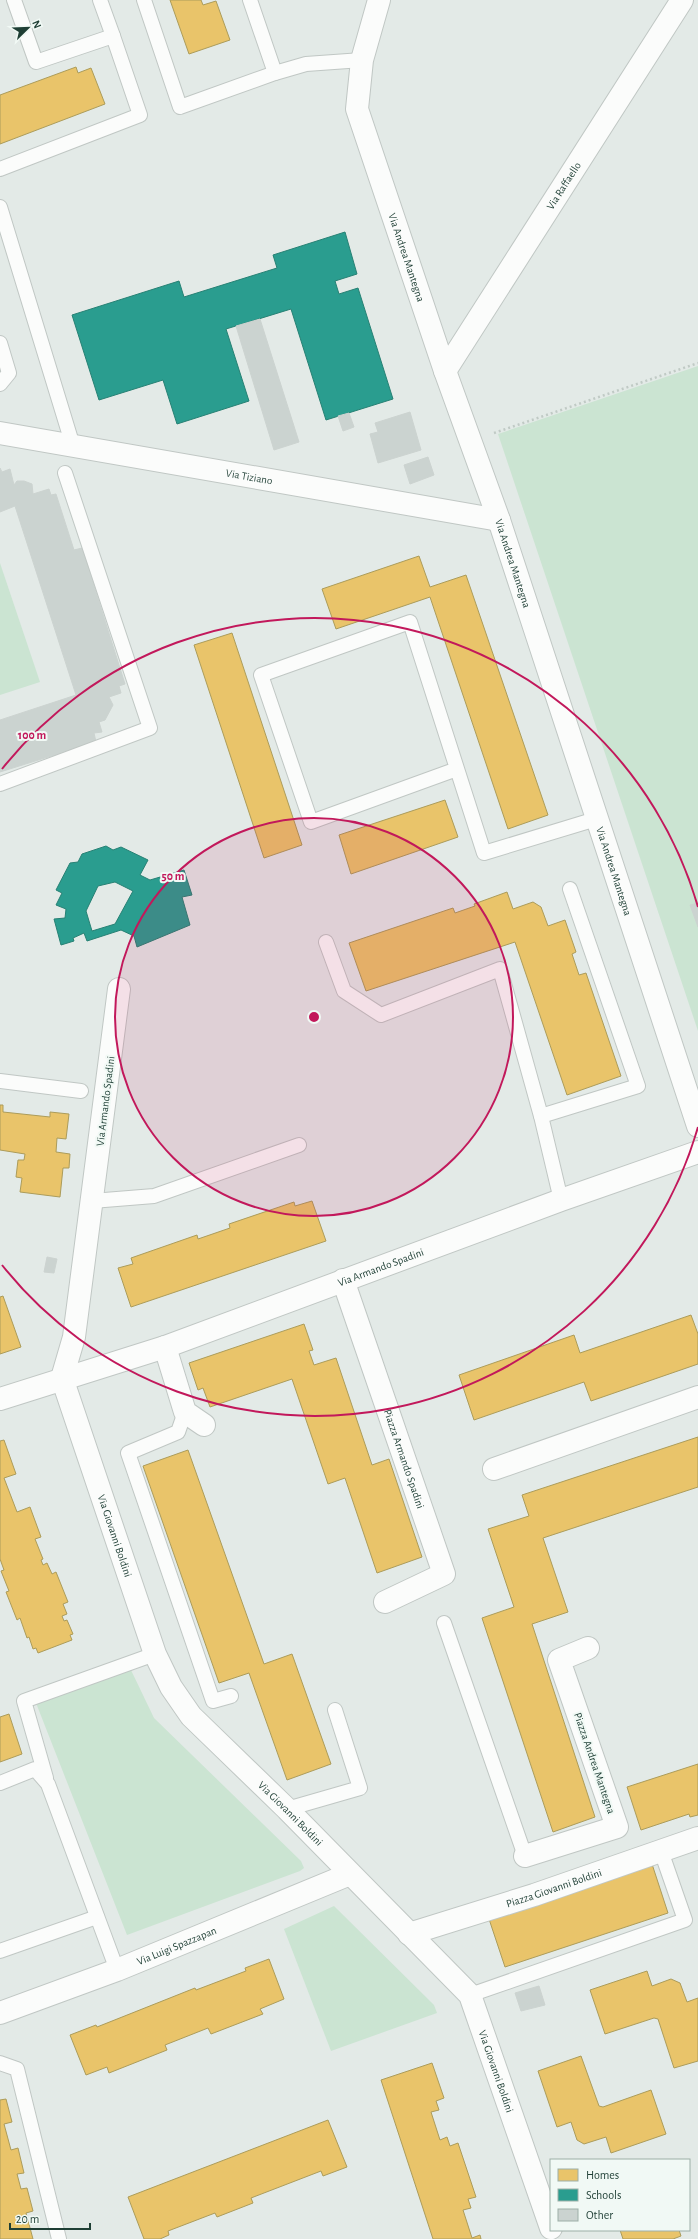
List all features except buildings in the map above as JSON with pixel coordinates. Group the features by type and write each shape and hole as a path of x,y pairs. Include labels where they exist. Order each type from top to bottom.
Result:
{"street":[{"name":"Via Andrea Mantegna","path":"379,0 362,60 357,109 445,371 499,520 698,1126"},
{"name":"Via Raffaello","path":"445,371 682,0"},
{"name":"Via Tiziano","path":"0,433 499,520"},
{"name":"Via Armando Spadini","path":"62,1378 74,1337 119,989"},
{"name":"Via Armando Spadini","path":"0,1399 62,1378 165,1347 561,1200 698,1152"},
{"name":"Piazza Armando Spadini","path":"344,1280 444,1574 385,1602"},
{"path":"165,1347 185,1412 204,1425"},
{"name":"Via Giovanni Boldini","path":"62,1378 155,1654 171,1687 191,1716 287,1809 470,1995 550,2226"},
{"path":"494,1469 698,1397"},
{"name":"Piazza Andrea Mantegna","path":"525,1856 617,1827 559,1660 588,1648"},
{"name":"Piazza Giovanni Boldini","path":"409,1934 534,1895 698,1838"},
{"name":"Via Luigi Spazzapan","path":"0,2013 117,1970 350,1874"}],"lane":[{"path":"14,0 36,62 113,36"},
{"path":"0,169 140,115 100,0"},
{"path":"144,0 180,108 275,73 306,64 362,60"},
{"path":"250,0 275,73"},
{"path":"0,206 73,446"},
{"path":"0,343 9,373 0,384"},
{"path":"0,784 150,728 65,473"},
{"path":"457,769 311,822 261,675 410,622 484,853 596,819"},
{"path":"541,1116 638,1086 570,889"},
{"path":"326,942 344,991 381,1015 500,969 541,1116 561,1200"},
{"path":"0,1081 81,1091"},
{"path":"92,1201 154,1196 299,1145"},
{"path":"185,1412 178,1432 128,1453 212,1701 231,1696"},
{"path":"444,1623 525,1856"},
{"path":"117,1970 48,1784 24,1701 155,1654"},
{"path":"287,1809 360,1788 335,1710"},
{"path":"0,1783 35,1769 48,1784"},
{"path":"470,1995 685,1920 662,1851"},
{"path":"0,1951 97,1917"},
{"path":"0,2063 17,2069 59,2239"}],"path":[{"path":"494,433 698,363"}],"green space":[{"path":"698,366 698,1031 498,434"},
{"path":"0,563 40,682 0,695"},
{"path":"130,1668 154,1718 301,1861 304,1868 300,1871 127,1935 36,1703"},
{"path":"334,1906 434,2005 437,2013 331,2051 284,1929"}]}
